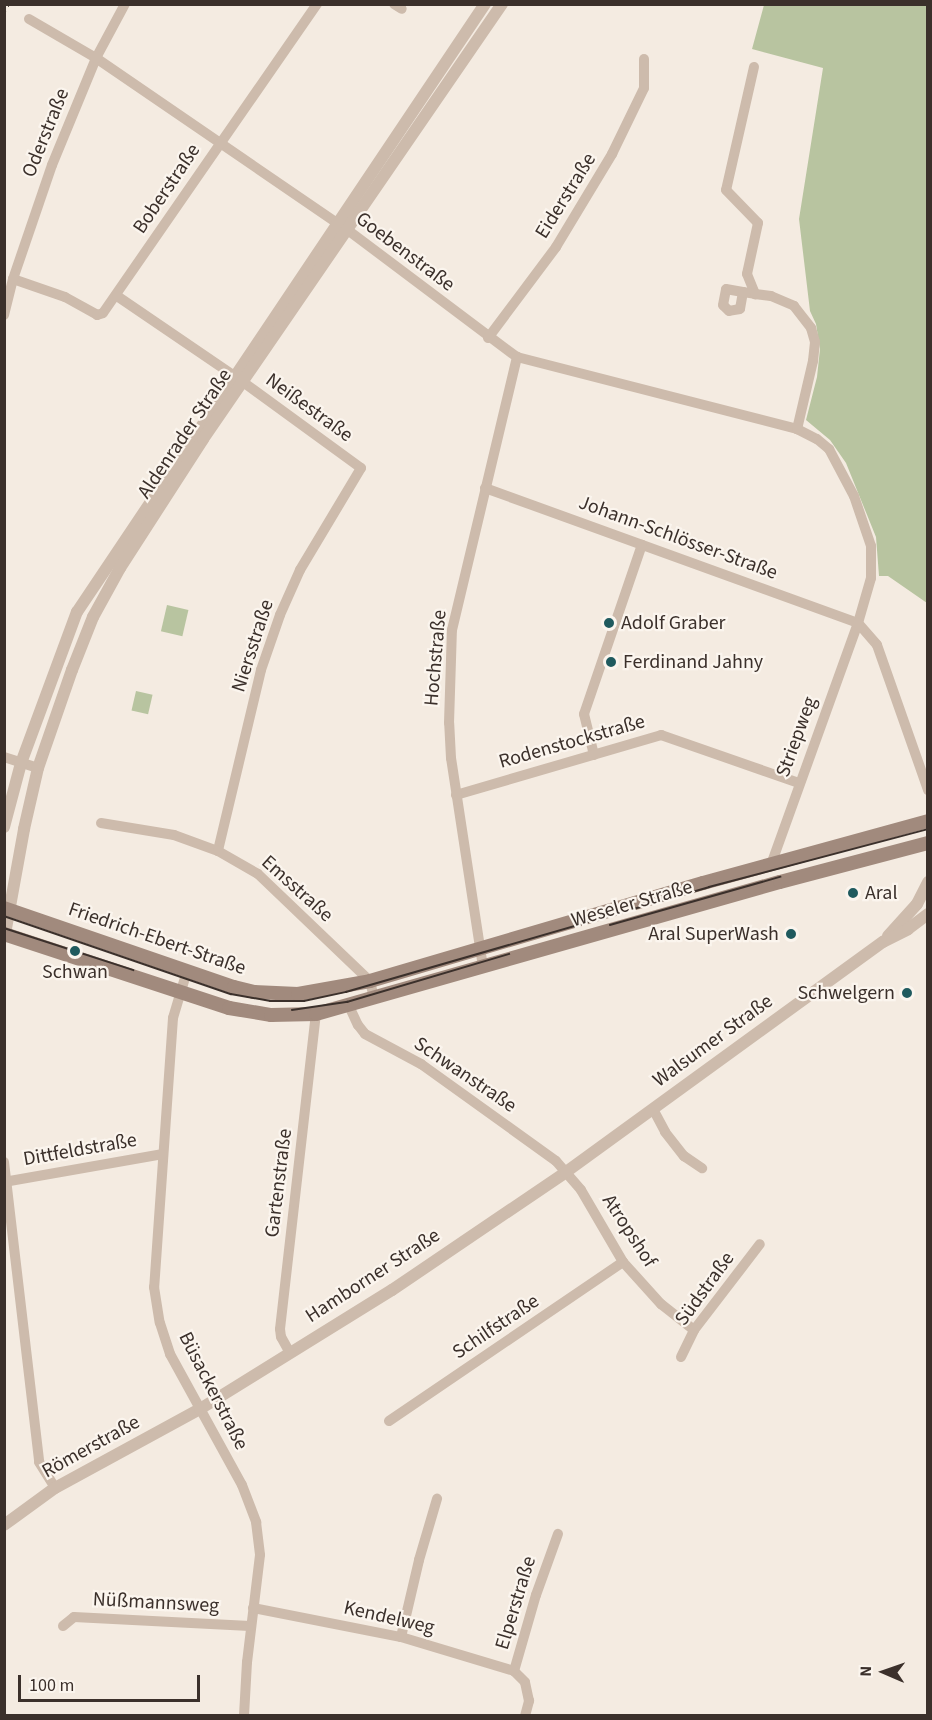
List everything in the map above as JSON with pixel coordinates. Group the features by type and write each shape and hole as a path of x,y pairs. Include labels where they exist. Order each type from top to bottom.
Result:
{"main road":[{"name":"Weseler Straße","path":"370,981 478,947 927,821"},
{"name":"Weseler Straße","path":"348,1006 780,882 927,843"},
{"name":"Friedrich-Ebert-Straße","path":"7,909 234,987 275,994 321,992 370,981"},
{"name":"Friedrich-Ebert-Straße","path":"5,935 249,1012 316,1014 348,1006"}],"street":[{"name":"Oderstraße","path":"4,315 13,279 52,165 96,58 125,4"},
{"name":"Boberstraße","path":"13,279 64,297 97,315 104,313 317,4"},
{"name":"Aldenrader Straße","path":"5,935 7,909 38,768 93,617 127,558 338,224 485,4"},
{"name":"Aldenrader Straße","path":"4,827 21,763 77,612 239,379 349,231 502,4"},
{"name":"Goebenstraße","path":"29,19 96,58 349,231 488,338 517,357 797,429 817,439 829,449 838,462 854,496 871,546 871,578 858,623"},
{"name":"Eiderstraße","path":"488,338 556,247 612,154 644,88 644,59"},
{"path":"754,67 726,190 758,223 747,274 755,294"},
{"path":"743,292 771,296 794,306 811,328 815,342 797,429"},
{"name":"Neißestraße","path":"117,296 239,379 361,468"},
{"name":"Hochstraße","path":"483,967 478,947 456,795 449,723 452,630 517,357"},
{"name":"Niersstraße","path":"218,851 261,670 280,615 300,570 361,468"},
{"name":"Johann-Schlösser-Straße","path":"485,488 858,623"},
{"path":"594,755 584,714 642,545"},
{"path":"858,623 877,645 927,790"},
{"name":"Striepweg","path":"771,864 858,623"},
{"name":"Rodenstockstraße","path":"456,795 662,735 799,783"},
{"path":"4,757 38,768"},
{"name":"Emsstraße","path":"101,824 174,835 218,851 258,874 370,981"},
{"name":"Walsumer Straße","path":"883,942 917,904 927,882"},
{"name":"Walsumer Straße","path":"566,1172 883,942 927,914"},
{"name":"Büsackerstraße","path":"187,971 173,1018 154,1287 160,1323 170,1354 242,1485 256,1522 260,1555 250,1626 244,1716"},
{"path":"370,981 374,999"},
{"name":"Schwanstraße","path":"348,1006 358,1025 366,1034 421,1064 556,1161 566,1172"},
{"name":"Gartenstraße","path":"290,1353 281,1338 280,1329 316,1014"},
{"path":"653,1109 665,1132 684,1156 702,1168"},
{"name":"Dittfeldstraße","path":"5,1181 162,1154"},
{"path":"4,1162 39,1462 55,1488"},
{"name":"Atropshof","path":"566,1172 581,1190 623,1262 661,1304 694,1330"},
{"name":"Hamborner Straße","path":"200,1409 392,1290 566,1172"},
{"name":"Südstraße","path":"681,1357 694,1330 760,1244"},
{"name":"Schilfstraße","path":"389,1421 623,1262"},
{"name":"Römerstraße","path":"4,1525 55,1488 200,1409"},
{"path":"401,1637 419,1560 437,1499"},
{"name":"Elperstraße","path":"525,1716 529,1701 525,1682 514,1671 536,1595 558,1534"},
{"name":"Kendelweg","path":"253,1608 401,1637 514,1671"},
{"name":"Nüßmannsweg","path":"63,1626 75,1617 250,1626"}],"green space":[{"path":"764,5 927,5 927,603 888,576 879,576 876,537 846,463 830,440 806,420 817,377 820,349 816,324 810,311 799,219 823,68 752,49"},
{"path":"167,605 188,610 182,636 161,631"},
{"path":"136,691 153,695 148,714 132,710"}],"tram line":[{"path":"4,916 231,994 270,1001 304,1001 346,992 709,887 928,829"},
{"path":"610,925 780,877"},
{"path":"4,928 133,970"},
{"path":"292,1010 347,1002 509,954"}],"railway":[{"path":"4,11 8,4"}],"place":[{"name":"Adolf Graber","path":"609,623"},
{"name":"Ferdinand Jahny","path":"611,662"},
{"name":"Aral","path":"853,893"},
{"name":"Aral SuperWash","path":"791,934"},
{"name":"Schwan","path":"75,951"},
{"name":"Schwelgern","path":"907,993"}]}
